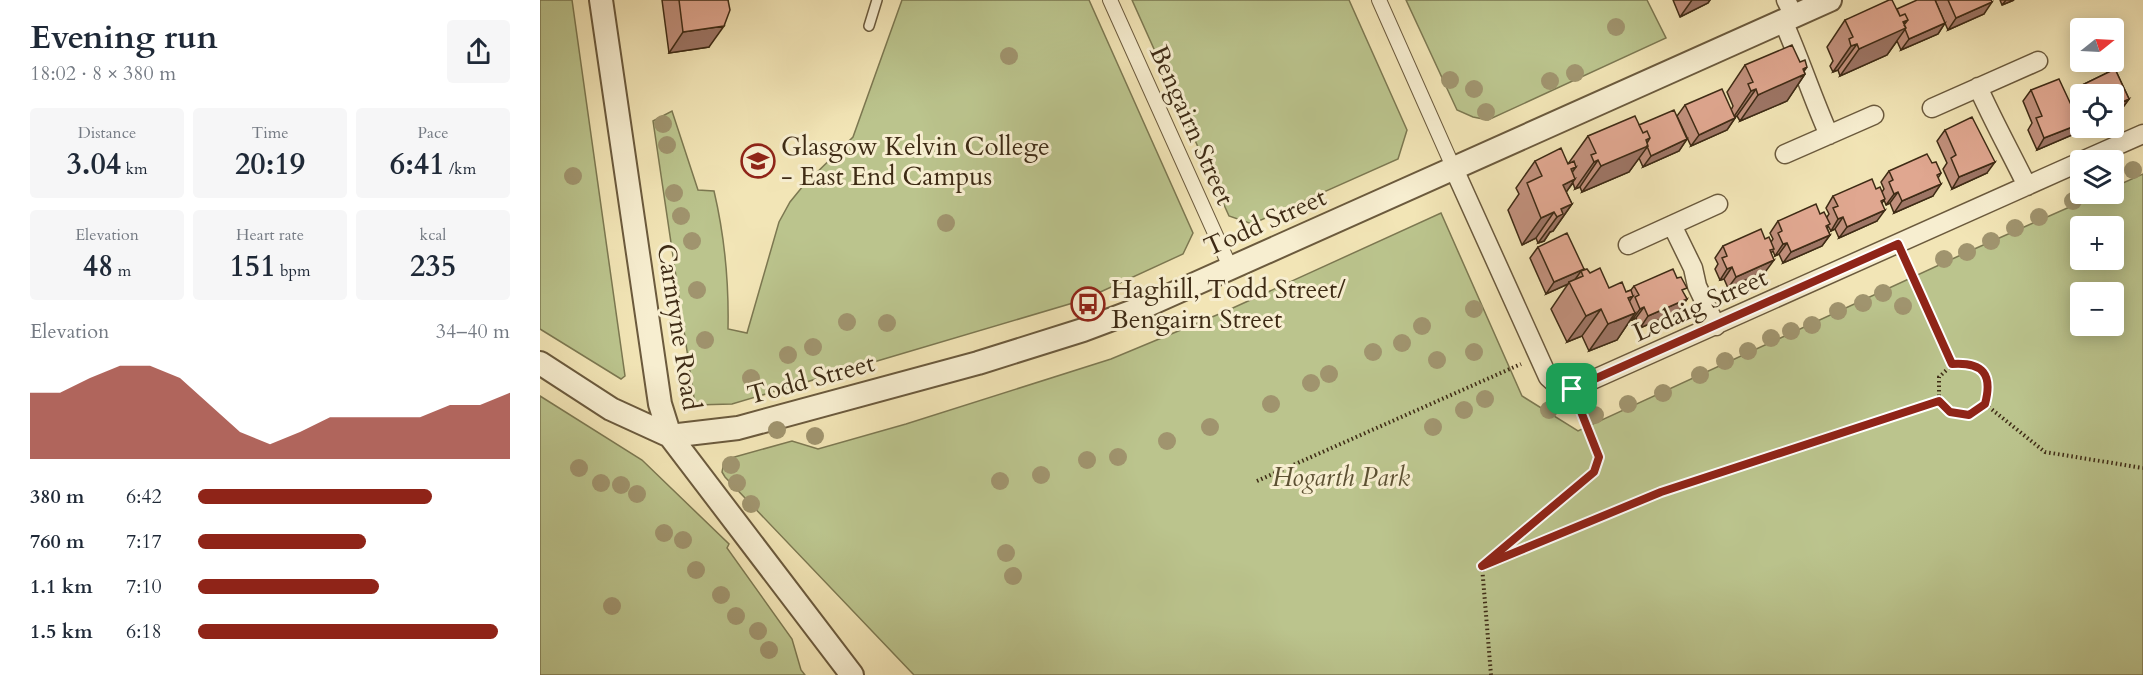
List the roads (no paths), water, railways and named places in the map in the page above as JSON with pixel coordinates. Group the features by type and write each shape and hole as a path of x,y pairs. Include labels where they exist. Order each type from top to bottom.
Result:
{"street":[{"name":"Carntyne Road","path":"601,0 660,404 670,436 852,675"},
{"name":"Bengairn Street","path":"1110,0 1231,269"},
{"path":"1379,0 1455,169"},
{"name":"Todd Street","path":"670,436 738,428 988,360 1083,330 1231,269 1455,169 1788,13 1830,0"},
{"path":"1788,13 1810,92 1829,135"},
{"path":"1932,108 2038,61"},
{"path":"1978,87 1996,129 2007,144 2027,186"},
{"path":"1785,154 1874,115"},
{"name":"Ledaig Street","path":"2107,150 2143,134"},
{"name":"Ledaig Street","path":"1455,169 1548,377 1559,387 1572,389 2070,166"},
{"path":"1628,245 1718,204"},
{"path":"1672,225 1693,268 1697,286 1716,326"},
{"path":"540,363 611,409 670,436"}],"lane":[{"path":"869,26 878,0"}],"place":[{"name":"Glasgow Kelvin College - East End Campus","path":"758,161"},
{"name":"Haghill, Todd Street/ Bengairn Street","path":"1088,304"}],"park label":[{"name":"Hogarth Park","path":"1341,477"}]}
